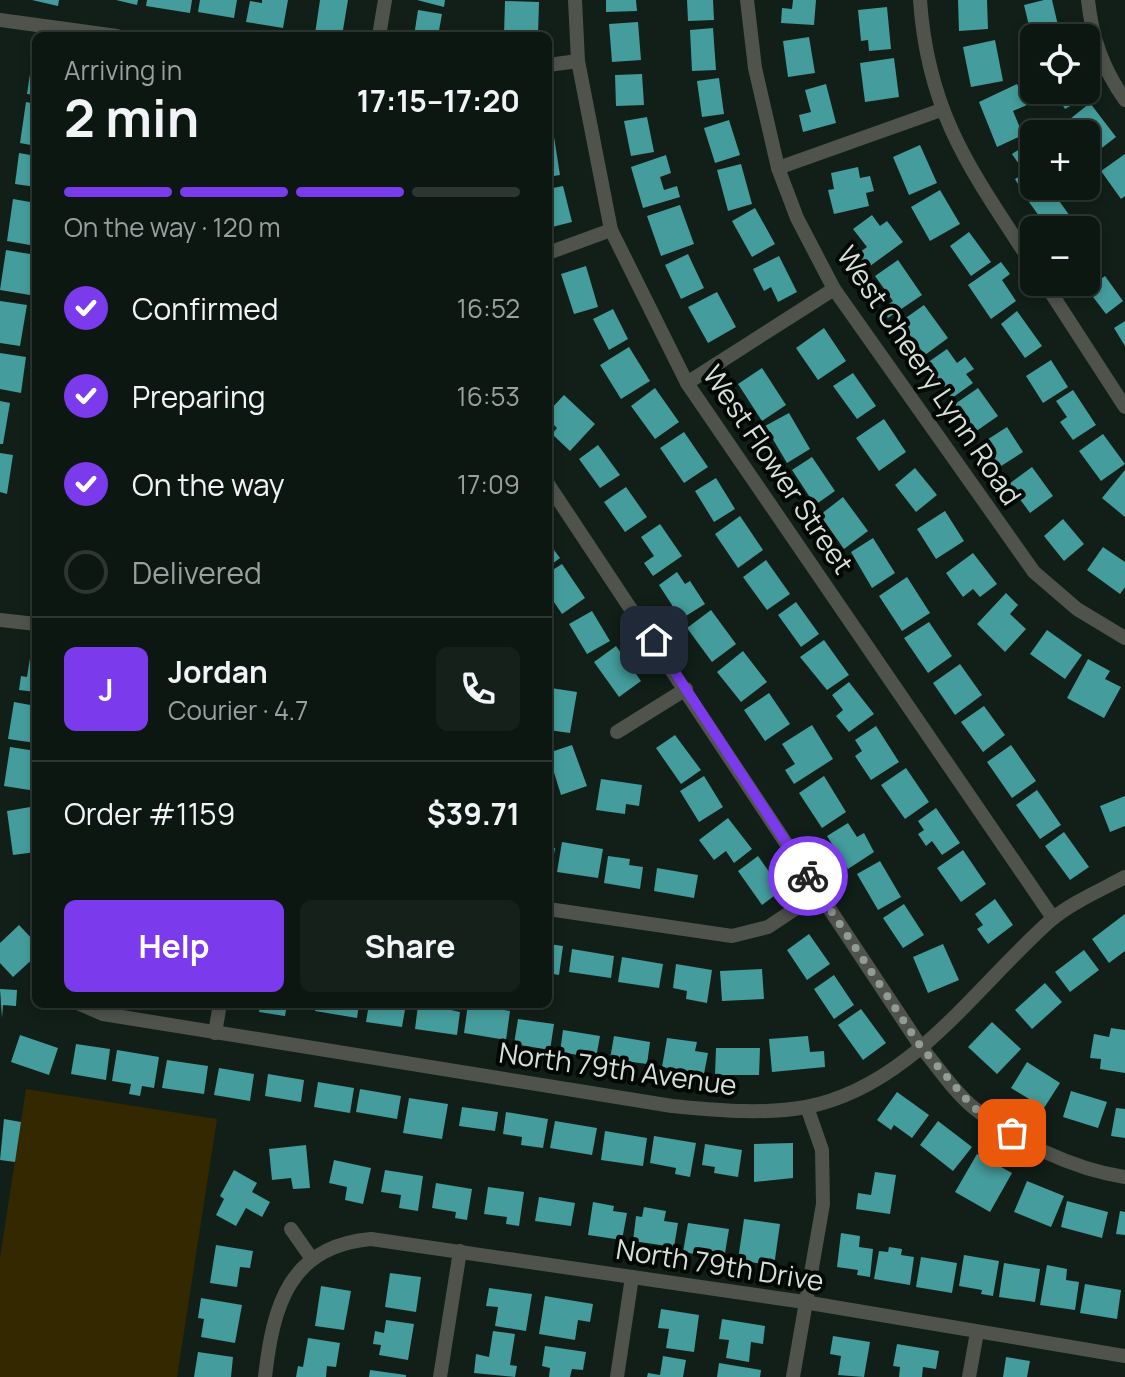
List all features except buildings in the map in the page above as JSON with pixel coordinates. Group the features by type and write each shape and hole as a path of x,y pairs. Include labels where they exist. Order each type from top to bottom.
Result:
{"street":[{"path":"380,32 385,0"},
{"name":"West Flower Street","path":"575,0 578,61 611,230 687,383 1053,918"},
{"name":"West Cheery Lynn Road","path":"747,0 755,68 778,168 797,218 834,289 1034,572 1077,609 1125,638"},
{"path":"920,0 923,40 941,110 960,153 1020,245"},
{"path":"1088,0 1091,26 1107,74 1125,100"},
{"path":"0,20 88,32"},
{"path":"552,64 578,61"},
{"path":"778,168 941,110"},
{"path":"552,252 611,230"},
{"path":"687,383 834,289"},
{"path":"1053,296 1125,407"},
{"path":"552,490 921,1047 973,1107 1032,1146 1100,1173 1125,1177"},
{"path":"0,620 32,624"},
{"path":"617,732 686,689"},
{"name":"North 79th Avenue","path":"89,1008 103,1014 215,1033 672,1106 723,1111 807,1107 868,1084 921,1047 1053,918 1125,877"},
{"path":"552,910 732,936 768,927 819,893"},
{"path":"215,1033 219,1008"},
{"path":"793,1377 823,1204 822,1150 807,1107"},
{"path":"265,1377 275,1317 284,1291 312,1259 291,1229"},
{"name":"North 79th Drive","path":"312,1259 344,1241 371,1239 804,1302 1125,1356"},
{"path":"440,1377 460,1251"},
{"path":"617,1377 632,1277"},
{"path":"969,1377 977,1332"}],"shaded area":[{"path":"26,1089 217,1119 177,1377 0,1377 0,1258"}],"way so far":[{"path":"808,876 921,1047 973,1107 1012,1133"}],"route":[{"path":"654,640 808,876"}]}
